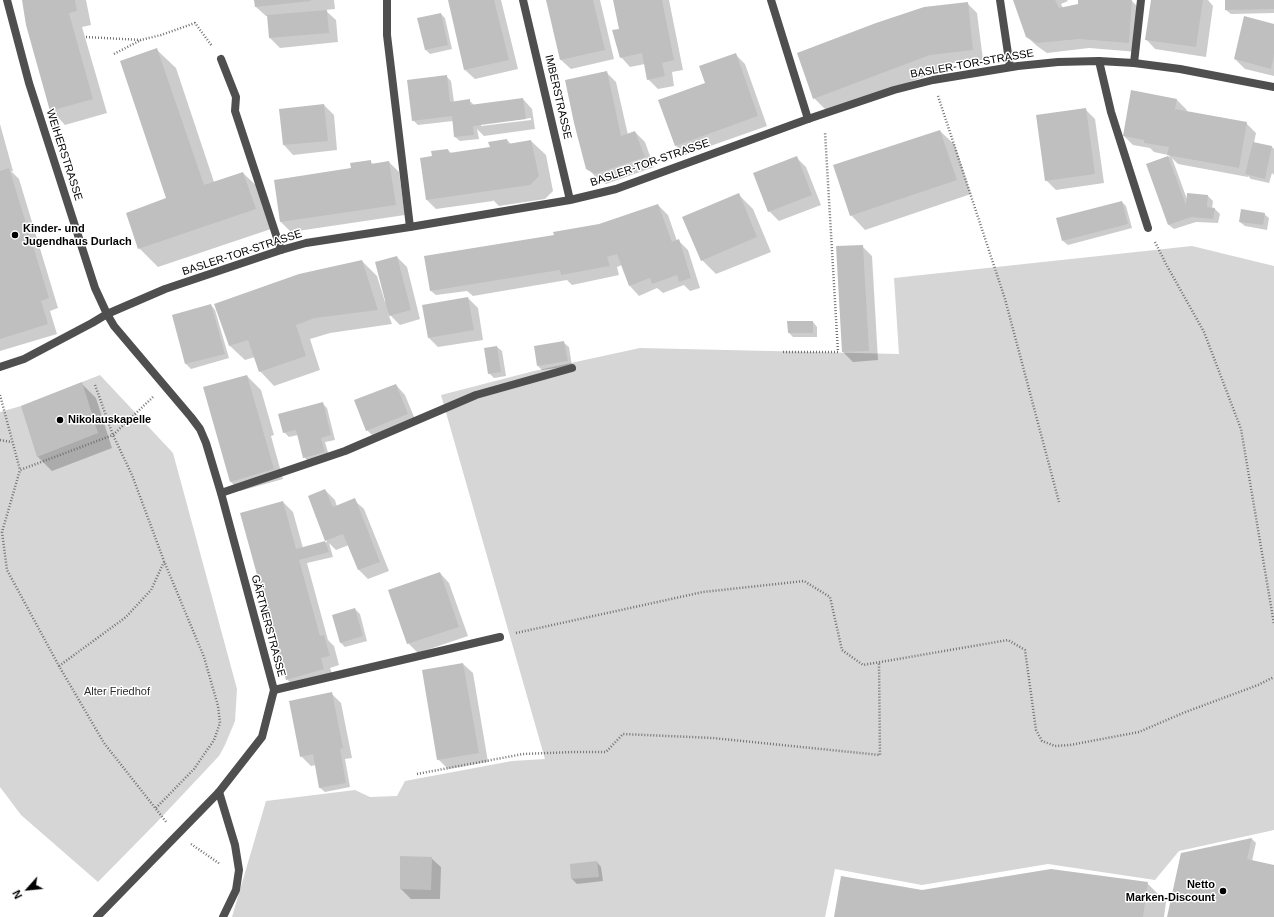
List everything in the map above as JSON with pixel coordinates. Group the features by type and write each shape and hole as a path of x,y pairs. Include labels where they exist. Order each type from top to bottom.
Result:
{"street":[{"name":"WEIHERSTRASSE","path":"8,0 29,83 95,288 107,314"},
{"path":"387,0 387,35 410,227"},
{"name":"IMBERSTRASSE","path":"523,0 570,200"},
{"path":"771,0 808,119"},
{"path":"1000,0 1010,67"},
{"path":"1134,63 1142,0"},
{"path":"221,59 236,97 235,111 281,250"},
{"name":"BASLER-TOR-STRASSE","path":"0,367 24,359 92,324 107,314 165,289 281,250 306,243 570,200 616,189 808,119 894,90 933,80 1010,67 1058,62 1099,61 1180,68 1274,87"},
{"path":"1099,61 1111,112 1148,228"},
{"name":"GÄRTNERSTRASSE","path":"97,917 176,834 219,792 262,737 274,690 221,493 200,429 114,326 107,314"},
{"path":"221,493 345,451 476,395 572,368"},
{"path":"274,690 500,637"},
{"path":"219,792 235,845 239,870 236,890 223,917"}],"path":[{"path":"114,54 141,40 161,35 195,23 221,59"},
{"path":"86,36 141,40"},
{"path":"933,80 1005,299 1059,502"},
{"path":"783,352 838,352 824,114"},
{"path":"1148,228 1166,264 1204,332 1241,429 1274,624"},
{"path":"95,385 113,435 132,475 164,561 204,657 218,706 220,724 214,740 194,768 155,809"},
{"path":"20,470 113,435 165,386"},
{"path":"0,395 20,470 1,531 7,570 59,666 104,743 176,834 220,865"},
{"path":"0,440 12,442"},
{"path":"59,666 126,617 151,590 164,561"},
{"path":"500,637 704,592 804,580 830,598 842,650 863,665 1008,640 1026,650 1036,730 1042,741 1055,746 1070,745 1139,732 1183,713 1258,685 1274,677"},
{"path":"417,774 523,754 606,752 623,734 713,738 880,755 879,662"}],"green space":[{"path":"1192,246 1274,266 1274,830 1179,851 1155,880 1048,864 922,885 835,869 825,917 232,917 266,801 355,790 370,797 397,796 405,781 512,761 545,759 441,395 534,371 640,348 899,354 894,278"},
{"name":"Alter Friedhof","path":"100,375 173,453 237,689 235,721 219,756 98,882 21,815 0,787 0,412 21,406"}],"building":[{"path":"22,0 75,0 77,11 69,13 93,99 50,111 26,25"},
{"path":"254,0 311,0 311,1 255,7"},
{"path":"448,0 494,0 509,60 464,70"},
{"path":"546,0 593,0 605,50 560,60"},
{"path":"613,0 662,0 674,60 662,63 665,76 647,80 642,53 620,58 612,30 619,29"},
{"path":"1013,0 1055,0 1059,8 1078,4 1078,0 1132,0 1129,43 1079,39 1037,43 1026,37"},
{"path":"1151,0 1203,0 1196,47 1145,40"},
{"path":"1225,0 1274,0 1274,9 1225,10"},
{"path":"968,2 973,50 930,55 813,99 797,53 876,23 924,7"},
{"path":"327,10 329,33 269,38 267,15"},
{"path":"441,13 448,45 425,50 417,18"},
{"path":"1244,16 1274,24 1274,55 1271,69 1234,59"},
{"path":"157,48 204,185 243,172 256,209 138,249 126,213 166,198 120,61"},
{"path":"736,53 758,116 675,146 658,100 705,83 699,66"},
{"path":"607,71 621,136 635,131 645,157 595,174 586,169 565,80"},
{"path":"447,75 450,102 470,99 470,105 523,98 526,119 473,126 474,135 454,137 452,116 412,121 407,80"},
{"path":"1131,90 1177,99 1175,109 1247,122 1239,168 1167,155 1169,147 1144,143 1144,140 1123,136"},
{"path":"324,104 328,141 283,145 279,109"},
{"path":"1086,108 1095,174 1045,181 1036,115"},
{"path":"940,130 957,180 850,216 833,165"},
{"path":"507,139 508,144 531,140 539,176 530,185 426,200 420,158 432,156 431,151 448,149 449,153 490,147 488,142"},
{"path":"1253,142 1272,146 1265,179 1245,174"},
{"path":"797,156 812,195 768,212 753,173"},
{"path":"1168,156 1186,205 1187,193 1208,195 1207,207 1215,208 1213,219 1191,217 1168,225 1146,164"},
{"path":"371,160 371,164 389,161 396,205 280,222 274,180 351,168 350,163"},
{"name":"Kinder- und Jugendhaus Durlach","path":"9,168 49,298 41,301 48,324 0,339 0,171"},
{"path":"739,193 757,237 701,261 682,217"},
{"path":"1122,201 1128,224 1062,241 1056,218"},
{"path":"658,204 672,242 679,239 691,278 679,282 677,275 652,284 650,278 629,286 617,254 607,257 610,266 561,275 560,270 430,291 424,256 554,235 553,232 599,224"},
{"path":"1241,209 1265,213 1263,225 1239,222"},
{"path":"863,245 869,351 842,352 836,246"},
{"path":"397,256 411,310 389,316 375,262"},
{"path":"362,260 378,310 315,318 296,325 306,356 259,372 248,340 229,346 214,304 299,274"},
{"path":"468,297 474,330 428,338 422,305"},
{"path":"211,304 225,354 185,364 172,315"},
{"path":"787,321 813,321 813,333 788,333"},
{"path":"564,341 568,361 537,366 534,346"},
{"path":"497,346 501,372 488,374 484,348"},
{"path":"247,375 274,469 230,482 203,387"},
{"name":"Nikolauskapelle","path":"82,382 98,433 37,457 21,406"},
{"path":"396,384 408,414 366,431 354,400"},
{"path":"323,402 331,435 321,438 325,452 303,458 296,430 283,433 278,414"},
{"path":"325,489 333,507 355,498 380,562 358,570 343,534 325,541 308,496"},
{"path":"283,501 296,549 325,541 329,552 299,560 320,636 324,635 330,656 321,658 324,669 286,680 240,513"},
{"path":"440,572 459,627 407,644 388,590"},
{"path":"355,608 363,636 340,643 332,615"},
{"path":"463,663 479,753 437,760 422,670"},
{"path":"332,692 343,748 340,749 346,783 319,788 313,754 300,757 289,701"},
{"name":"Netto Marken-Discount","path":"1252,838 1247,859 1274,865 1274,917 1167,917 1181,853"},
{"path":"400,856 432,857 431,890 400,889"},
{"path":"597,861 599,877 571,879 570,864"},
{"path":"1051,869 1148,882 1143,917 834,917 841,876 922,890"}],"place":[{"name":"Kinder- und Jugendhaus Durlach","path":"15,235"},
{"name":"Nikolauskapelle","path":"60,420"},
{"name":"Netto Marken-Discount","path":"1223,891"}]}
